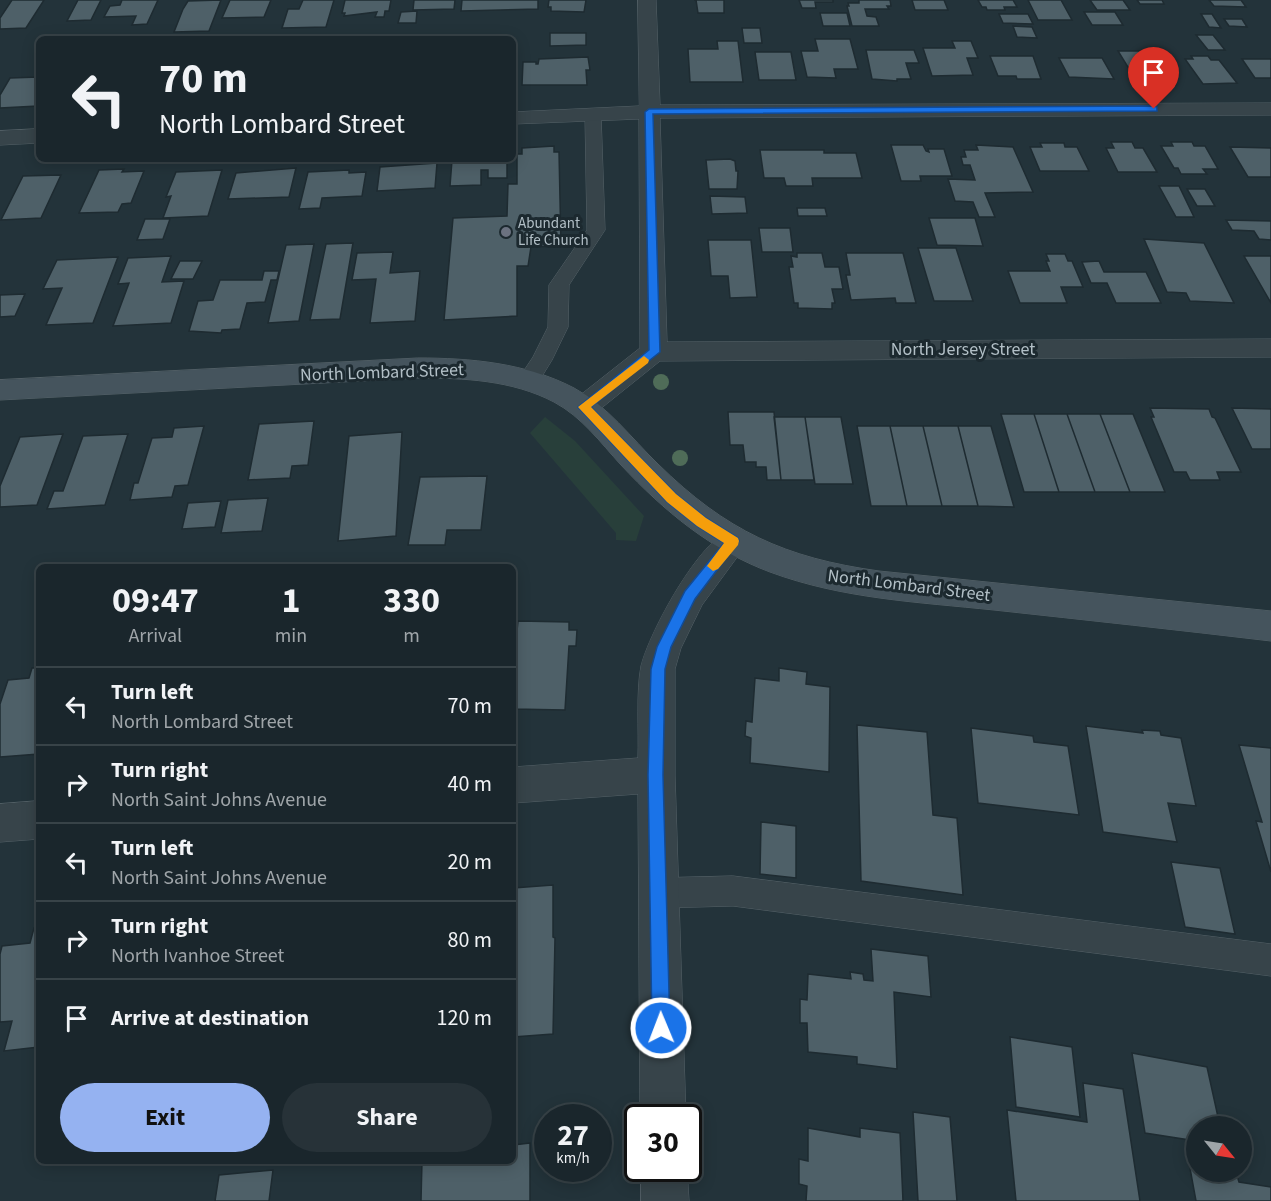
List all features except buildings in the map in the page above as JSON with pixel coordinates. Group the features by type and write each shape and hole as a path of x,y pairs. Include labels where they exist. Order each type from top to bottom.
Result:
{"main road":[{"name":"North Lombard Street","path":"0,390 418,368 478,369 528,381 554,391 584,407 672,498 702,522 733,541 798,568 849,580 1271,626"}],"street":[{"path":"584,407 654,352 647,0"},
{"path":"516,118 649,112 1271,109"},
{"path":"0,138 36,136"},
{"name":"North Jersey Street","path":"654,352 1271,348"},
{"path":"663,1104 656,775 658,669 664,647 690,595 733,541"},
{"path":"516,785 656,775"},
{"path":"0,823 36,820"},
{"path":"664,1182 665,1201"}],"lane":[{"path":"528,381 542,360 558,327 559,285 596,230 592,115"},
{"path":"658,892 733,891 1271,960"}],"green space":[{"path":"545,417 575,441 644,516 636,541 616,540 616,533 530,433"}],"slow traffic":[{"path":"644,360 584,407 672,498 702,522 733,541 713,566"}],"place":[{"name":"Abundant Life Church","path":"506,232"}],"route":[{"path":"661,1028 656,775 658,669 664,647 690,595 733,541 702,522 672,498 584,407 654,352 649,112 1154,109"}]}
